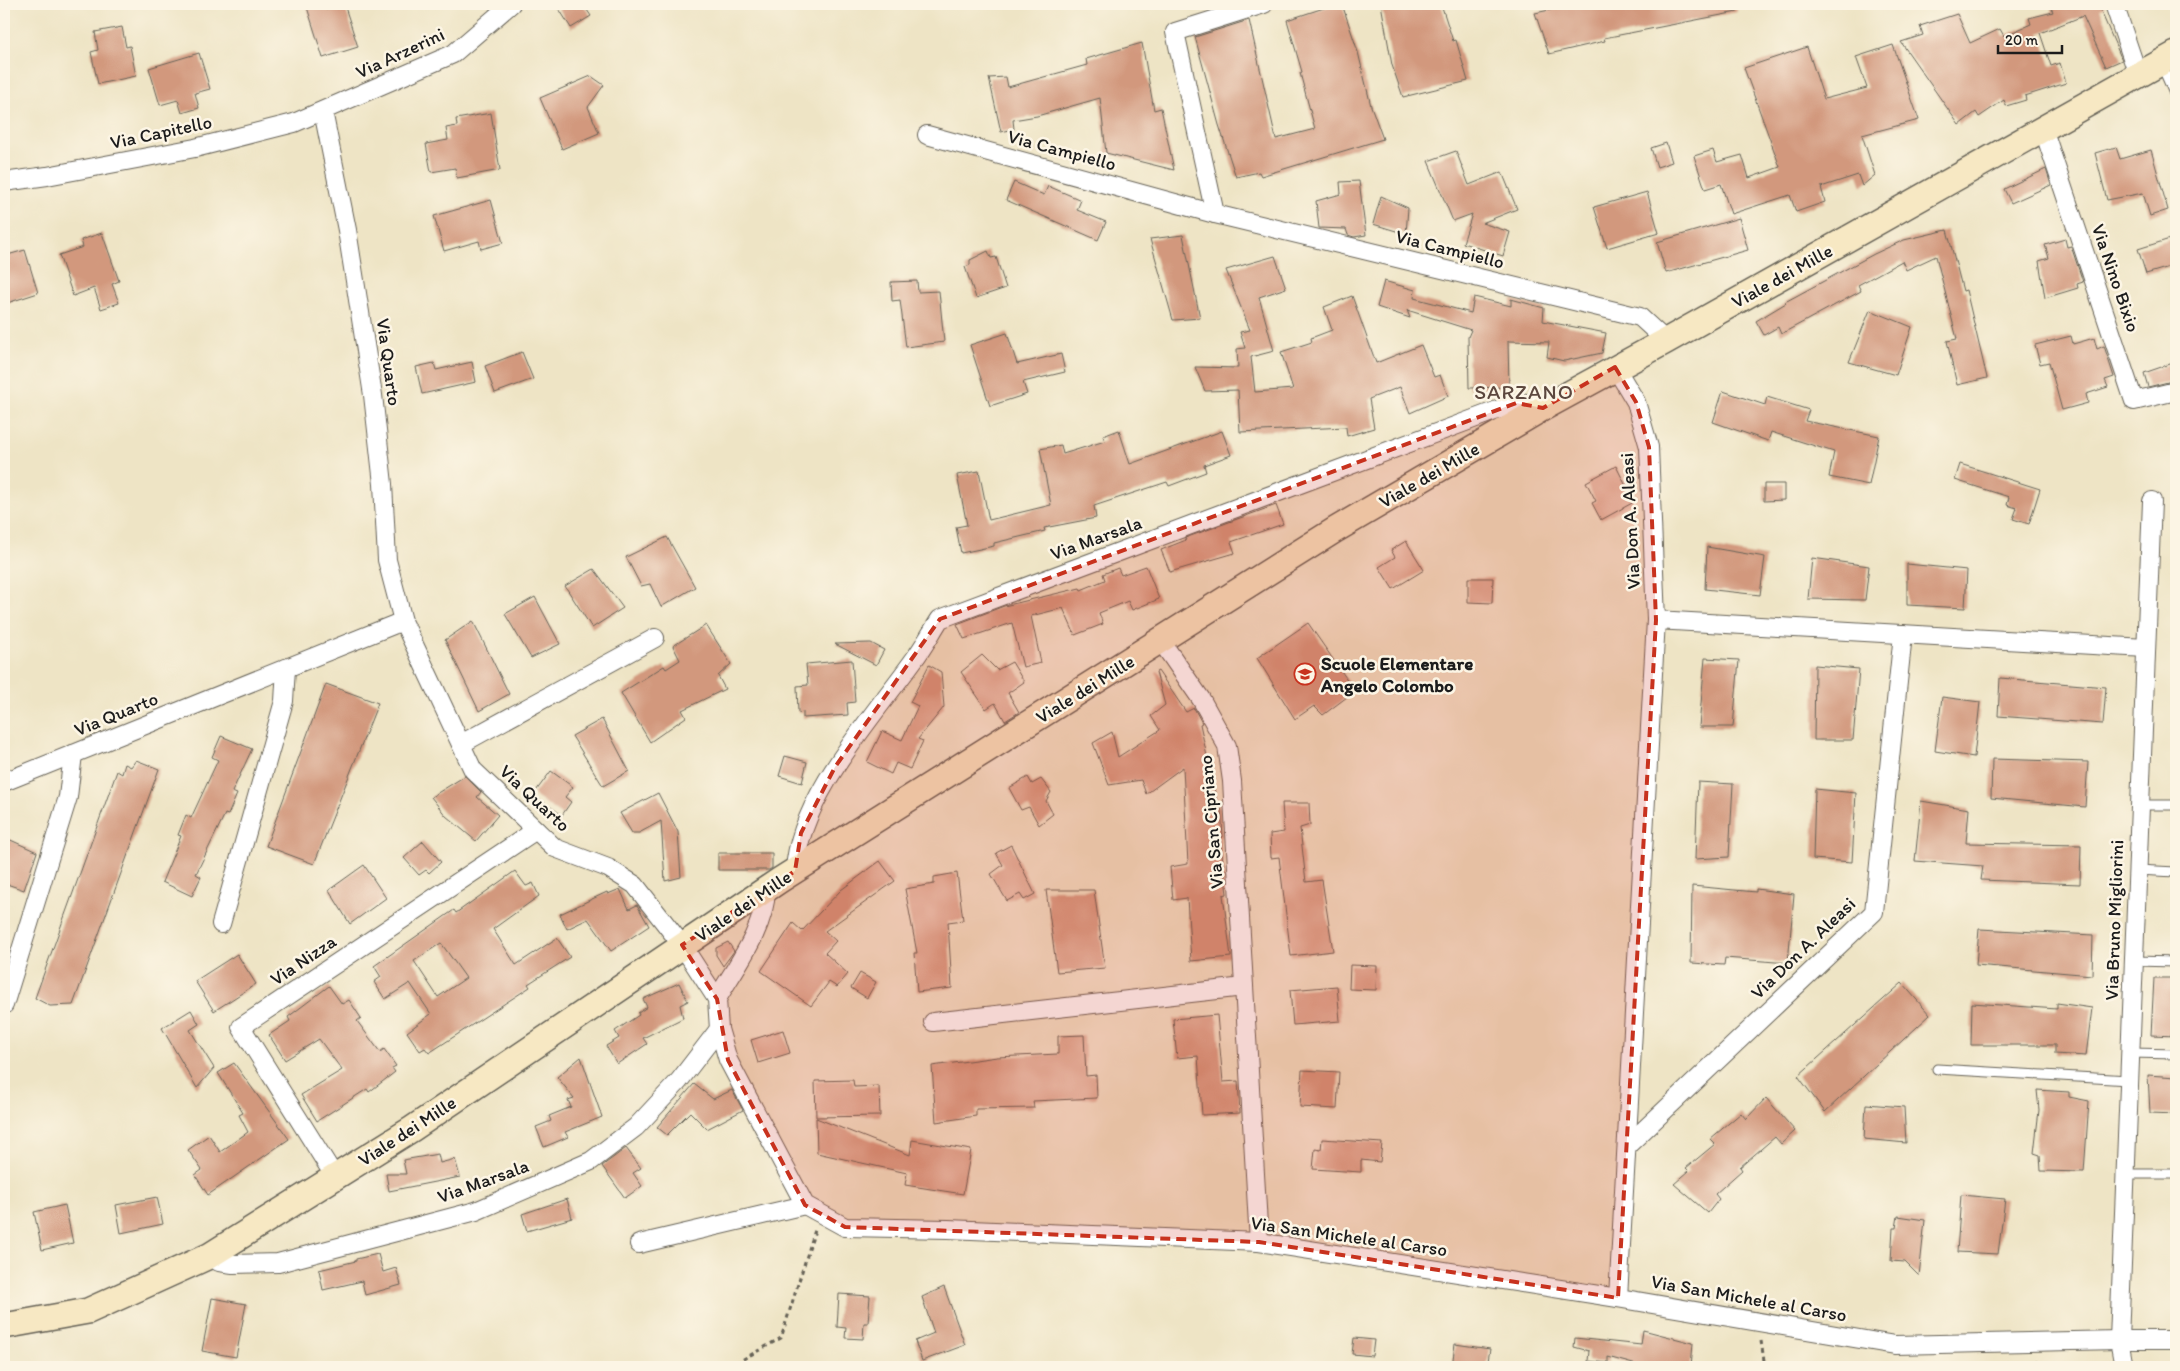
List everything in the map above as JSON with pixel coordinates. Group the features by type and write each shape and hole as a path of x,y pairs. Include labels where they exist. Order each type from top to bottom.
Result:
{"main road":[{"name":"Viale dei Mille","path":"4,1326 88,1311 209,1256 412,1129 794,871 1335,530 1615,367 2169,59"}],"street":[{"name":"Via Arzerini","path":"323,111 453,54 511,4"},
{"path":"1215,214 1176,32 1264,4"},
{"path":"2114,4 2138,75"},
{"name":"Via Capitello","path":"4,182 47,176 195,148 294,123 323,111"},
{"name":"Via Quarto","path":"323,111 347,230 372,395 383,484 387,560 403,620 474,770 555,848 608,868 634,885 682,946"},
{"name":"Via Nino Bixio","path":"2043,128 2134,400 2176,391"},
{"name":"Via Campiello","path":"927,135 1215,214 1640,317 1666,340"},
{"name":"Via Don A. Aleasi","path":"1615,367 1636,402 1649,447 1656,620 1618,1298"},
{"name":"Via Marsala","path":"794,871 795,854 801,833 835,766 915,659 940,619 1516,404 1530,403 1543,408"},
{"name":"Via Bruno Migliorini","path":"2124,1367 2120,1340 2152,501"},
{"name":"Via Quarto","path":"4,782 403,620"},
{"path":"1656,620 2146,648"},
{"name":"Via Don A. Aleasi","path":"1626,1146 1874,912 1903,634"},
{"path":"461,744 656,638"},
{"name":"Via San Cipriano","path":"1161,641 1201,699 1227,746 1232,781 1259,1242"},
{"path":"221,924 284,701 286,668"},
{"name":"Via Quarto","path":"4,1005 68,797 73,754"},
{"name":"Via Nizza","path":"335,1177 241,1026 536,830"},
{"path":"717,999 757,930 766,907 766,890"},
{"path":"639,1244 813,1209 728,1060 719,1029 717,999 682,946"},
{"path":"933,1022 1244,987"},
{"name":"Via Marsala","path":"209,1256 219,1262 233,1264 278,1263 476,1211 591,1161 636,1126 679,1081 719,1029"},
{"name":"Via San Michele al Carso","path":"813,1209 845,1227 948,1229 1259,1242 1618,1298 1895,1345 2176,1340"}],"lane":[{"path":"2169,59 2176,98"},
{"path":"2140,805 2176,806"},
{"path":"2137,870 2176,872"},
{"path":"2134,960 2176,962"},
{"path":"2130,1053 2176,1054"},
{"path":"1937,1069 2129,1080"},
{"path":"2126,1174 2176,1174"}],"path":[{"path":"730,1367 781,1338 813,1209"},
{"path":"1759,1322 1765,1367"}],"highlighted area":[{"path":"1615,367 1636,402 1649,447 1656,620 1618,1298 1259,1242 845,1227 805,1205 728,1060 717,999 682,945 795,871 801,833 835,767 940,619 1516,403 1543,408"}],"building":[{"path":"306,4 324,4 326,10 344,4 358,47 323,58"},
{"path":"556,4 583,4 591,16 571,28"},
{"path":"1336,4 1342,4 1358,52 1371,106 1383,139 1261,176 1259,172 1236,177 1219,125 1195,37 1249,20 1276,139 1315,129 1300,73 1302,72 1287,20"},
{"path":"1381,4 1441,4 1453,41 1456,40 1468,81 1403,97 1392,65"},
{"path":"1579,4 1736,4 1737,12 1604,38 1605,41 1549,54 1535,13"},
{"path":"2049,4 2104,4 2104,8 2100,9 2122,60 2106,67 2083,16 2040,33 2051,66 2060,63 2066,83 2025,96 2026,100 2006,106 2004,100 1979,117 1976,112 1959,125 1901,42 1923,35 1920,26 1957,14 1970,43 2000,29 2004,36 2031,24 2029,18 2053,12"},
{"path":"122,27 126,47 130,46 136,76 98,84 91,52 98,50 95,32"},
{"path":"1142,43 1154,110 1161,108 1174,170 1106,153 1100,98 1037,116 1013,120 1014,129 1001,132 989,78 1006,77 1008,87 1087,65 1086,59"},
{"path":"1893,45 1919,120 1862,135 1875,175 1862,186 1858,175 1821,187 1825,202 1796,212 1790,195 1731,214 1721,184 1705,189 1694,156 1713,150 1717,162 1742,155 1749,178 1780,167 1744,68 1807,47 1824,99 1867,88 1856,57"},
{"path":"199,53 210,89 195,93 199,108 182,113 178,100 160,105 149,68"},
{"path":"591,76 604,85 588,107 599,133 562,149 540,98"},
{"path":"491,113 500,170 457,178 455,168 431,172 426,144 448,140 446,128 457,126 456,119"},
{"path":"1666,143 1672,162 1657,167 1651,148"},
{"path":"2116,147 2120,159 2151,150 2168,210 2150,216 2143,193 2107,200 2095,153"},
{"path":"1456,151 1469,185 1502,172 1517,209 1482,223 1510,232 1503,256 1463,243 1472,214 1453,221 1428,161"},
{"path":"2046,169 2051,185 2011,203 2004,189"},
{"path":"1359,181 1366,235 1354,237 1348,235 1346,229 1319,228 1316,201 1341,194 1340,182"},
{"path":"1014,182 1044,195 1048,186 1081,200 1077,210 1106,222 1098,240 1006,200"},
{"path":"1647,192 1659,233 1607,248 1594,207"},
{"path":"1381,196 1408,208 1406,234 1373,224"},
{"path":"491,200 503,243 481,249 479,241 444,251 434,216"},
{"path":"1739,218 1748,250 1666,273 1657,242"},
{"path":"1947,230 1963,291 1966,290 1987,378 1957,385 1947,341 1957,339 1936,256 1906,270 1902,261 1858,285 1861,291 1781,334 1778,327 1764,335 1756,321 1785,302 1874,254 1904,240"},
{"path":"102,233 119,281 112,284 119,303 101,309 94,288 73,296 59,255 83,247 81,240"},
{"path":"1183,235 1200,318 1173,320 1150,239"},
{"path":"2173,238 2176,247 2176,265 2146,274 2138,249"},
{"path":"2065,239 2067,247 2071,246 2083,282 2077,284 2078,288 2045,298 2039,261 2049,258 2045,245"},
{"path":"25,250 38,293 4,304 4,256"},
{"path":"988,251 991,258 996,257 1006,288 976,298 965,267 970,265 970,260"},
{"path":"1275,256 1286,288 1259,297 1274,351 1251,357 1255,392 1293,389 1281,352 1312,342 1311,338 1332,330 1324,307 1352,296 1376,363 1421,345 1434,377 1440,375 1448,396 1410,413 1400,387 1369,399 1374,428 1347,436 1346,427 1240,432 1238,390 1205,391 1195,367 1238,368 1237,349 1245,348 1240,332 1250,330 1226,270"},
{"path":"917,281 918,292 939,291 944,342 906,347 900,300 892,301 891,282"},
{"path":"1384,281 1415,290 1414,298 1471,313 1474,297 1511,306 1511,299 1544,308 1543,321 1606,333 1602,353 1564,361 1547,357 1549,342 1508,341 1509,387 1469,388 1468,337 1471,330 1407,310 1410,318 1377,307"},
{"path":"1870,310 1912,327 1896,375 1849,362"},
{"path":"1007,333 1017,364 1061,354 1065,372 1023,382 1027,394 990,406 970,345"},
{"path":"2071,336 2073,344 2094,338 2097,349 2104,346 2114,377 2105,380 2108,387 2086,394 2088,403 2062,410 2049,362 2040,364 2035,345"},
{"path":"522,352 533,379 495,393 485,366"},
{"path":"472,362 476,382 422,394 416,367 434,363 436,370"},
{"path":"2176,362 2176,380 2148,387 2144,373"},
{"path":"1723,391 1765,405 1767,397 1809,410 1805,421 1879,436 1869,485 1829,477 1834,452 1771,432 1768,441 1713,422"},
{"path":"1119,430 1130,464 1222,431 1231,455 1204,465 1206,472 1169,486 1167,482 1094,506 1096,518 1044,528 1045,531 994,543 994,546 961,553 956,527 967,525 957,475 979,471 989,520 1051,505 1040,449 1061,445 1063,454 1105,441 1103,436"},
{"path":"1960,464 2040,489 2029,524 2013,519 2017,508 2007,505 2009,497 1955,480"},
{"path":"1616,466 1634,502 1601,520 1592,503 1596,501 1586,482"},
{"path":"1764,484 1784,484 1784,500 1764,501"},
{"path":"1276,505 1283,524 1231,542 1235,553 1170,572 1161,550 1186,540 1185,538"},
{"path":"667,537 695,587 661,607 650,584 641,586 626,557"},
{"path":"1406,541 1424,570 1393,589 1379,567 1395,557 1391,550"},
{"path":"1707,547 1765,557 1760,595 1705,589"},
{"path":"1812,558 1869,566 1865,600 1808,599"},
{"path":"1907,564 1967,570 1965,608 1907,605"},
{"path":"1146,566 1159,599 1132,610 1128,601 1099,613 1103,624 1075,635 1063,608 1031,616 1041,663 1023,667 1012,623 964,639 957,624 1004,606 1080,588 1081,590 1105,580 1103,574 1118,568 1121,575"},
{"path":"594,569 623,608 592,628 565,586"},
{"path":"1468,578 1493,578 1492,603 1468,602"},
{"path":"535,597 560,644 531,658 505,614"},
{"path":"473,621 509,694 479,711 445,640"},
{"name":"Scuole Elementare Angelo Colombo","path":"1308,623 1355,691 1323,715 1314,706 1295,719 1257,658"},
{"path":"706,625 731,664 718,676 725,689 682,710 686,717 650,742 621,693 664,666 666,669 680,660 673,646"},
{"path":"871,643 884,650 876,665 835,644"},
{"path":"982,655 997,670 1012,662 1024,682 1008,693 1019,712 1005,721 995,703 986,709 961,672"},
{"path":"1705,658 1739,660 1733,727 1699,727"},
{"path":"852,660 855,702 847,703 848,715 803,718 803,712 798,713 797,686 808,685 806,664"},
{"path":"929,665 941,672 944,707 918,739 923,741 910,769 896,763 891,774 867,762 882,731 902,740 918,706 910,702"},
{"path":"1815,665 1859,669 1853,740 1814,740"},
{"path":"1158,671 1186,712 1194,708 1202,723 1200,724 1218,807 1221,807 1223,837 1220,837 1227,894 1223,895 1231,957 1191,961 1187,898 1173,900 1170,867 1188,864 1183,767 1146,794 1141,780 1109,785 1093,743 1112,732 1118,757 1160,730 1151,716 1165,705 1156,672"},
{"path":"2000,678 2106,687 2103,724 1998,716"},
{"path":"326,684 378,703 314,864 266,846"},
{"path":"1942,697 1980,702 1974,757 1935,751"},
{"path":"602,719 629,771 603,786 572,736"},
{"path":"221,736 252,749 232,792 237,794 228,815 225,814 196,874 201,877 192,896 162,882 181,836 178,835 186,815 191,818 218,760 212,757"},
{"path":"785,756 807,762 802,783 779,776"},
{"path":"1992,759 2088,762 2085,807 1991,798"},
{"path":"136,760 159,769 73,1005 50,1006 35,998 117,771 122,774 125,764 131,767"},
{"path":"551,771 573,787 565,797 571,802 562,815 533,795"},
{"path":"465,776 481,792 477,797 498,815 476,841 446,816 431,797"},
{"path":"1028,777 1032,784 1041,779 1051,792 1046,801 1053,814 1039,825 1029,807 1021,810 1009,788"},
{"path":"1698,782 1733,784 1729,857 1695,859"},
{"path":"1815,789 1856,793 1852,862 1813,859"},
{"path":"658,793 678,832 681,877 665,881 661,821 639,833 632,833 620,813"},
{"path":"1921,801 1969,809 1966,843 2081,845 2080,884 1981,880 1983,866 1915,861"},
{"path":"1282,803 1309,803 1310,825 1300,828 1306,882 1322,880 1333,951 1291,956 1279,857 1271,858 1270,834 1284,832"},
{"path":"4,837 37,852 24,890 4,883"},
{"path":"423,841 441,862 429,873 426,870 419,875 404,858"},
{"path":"1011,845 1035,894 1024,900 1020,894 1007,901 991,874 1003,865 996,853"},
{"path":"718,853 772,853 772,868 769,870 718,870"},
{"path":"880,861 895,881 825,931 836,941 825,953 848,974 837,987 829,982 811,1006 761,971 793,923 802,931 841,890"},
{"path":"364,865 386,898 350,924 329,890"},
{"path":"515,871 526,886 533,883 539,896 493,929 516,965 557,938 570,957 528,984 530,987 429,1053 425,1048 420,1051 407,1032 431,1014 410,983 385,999 374,982 381,977 374,966 454,910 456,913","holes":["441,943 466,978 438,997 414,961"]},
{"path":"957,873 963,920 948,922 952,988 917,992 914,953 917,953 905,889 934,884 934,877"},
{"path":"1692,886 1756,892 1756,889 1794,894 1788,963 1725,958 1724,965 1691,963"},
{"path":"620,889 629,909 637,905 649,926 611,951 588,919 567,929 560,914 607,892 608,894"},
{"path":"1046,890 1094,890 1105,968 1057,972"},
{"path":"1979,929 2093,935 2092,975 1976,965"},
{"path":"728,942 734,951 723,966 716,955 716,948"},
{"path":"237,954 256,984 214,1011 195,981"},
{"path":"1350,965 1377,966 1376,990 1349,989"},
{"path":"860,973 876,982 867,998 851,988"},
{"path":"2154,978 2176,978 2176,1036 2151,1035"},
{"path":"679,983 688,1001 680,1005 683,1018 643,1038 647,1044 617,1064 606,1046 619,1038 615,1031 639,1015 638,1013 647,1007 643,999"},
{"path":"1902,983 1930,1015 1825,1112 1798,1076"},
{"path":"329,986 342,1004 349,1000 361,1018 357,1021 380,1052 384,1049 396,1066 392,1068 395,1072 369,1092 367,1089 317,1121 301,1095 342,1070 319,1039 285,1060 269,1035 290,1021 288,1017"},
{"path":"1337,986 1340,1021 1293,1025 1290,990"},
{"path":"1972,1003 2057,1009 2057,1003 2092,1008 2086,1056 2055,1054 2055,1045 1971,1045"},
{"path":"191,1010 199,1024 190,1030 214,1068 197,1088 162,1028"},
{"path":"1217,1015 1223,1082 1238,1081 1240,1113 1202,1115 1198,1056 1177,1058 1173,1019"},
{"path":"783,1030 790,1053 758,1063 751,1040"},
{"path":"1084,1035 1086,1076 1096,1075 1097,1098 1033,1101 1034,1108 976,1109 976,1116 936,1122 932,1066 997,1057 1058,1054 1058,1036"},
{"path":"581,1057 602,1117 565,1132 568,1137 544,1147 536,1127 551,1121 549,1116 571,1107 568,1100 574,1098 557,1077"},
{"path":"234,1063 289,1139 208,1195 195,1175 202,1170 188,1150 209,1135 220,1152 248,1132 239,1115 243,1113 218,1073"},
{"path":"1302,1070 1339,1072 1337,1109 1300,1107"},
{"path":"2148,1075 2176,1077 2176,1114 2150,1113"},
{"path":"853,1080 854,1087 879,1086 880,1116 816,1117 815,1081"},
{"path":"694,1084 713,1099 732,1090 743,1110 707,1129 690,1112 667,1135 657,1127"},
{"path":"2037,1090 2069,1092 2069,1097 2089,1101 2084,1172 2041,1171 2040,1155 2034,1153 2039,1110"},
{"path":"1766,1098 1795,1131 1781,1144 1775,1137 1740,1167 1742,1170 1715,1194 1719,1199 1708,1213 1674,1184 1689,1171 1686,1168 1715,1144 1710,1139 1741,1113 1746,1119"},
{"path":"1866,1104 1904,1107 1906,1143 1864,1139"},
{"path":"816,1118 910,1155 912,1140 971,1150 963,1194 905,1185 907,1173 817,1153"},
{"path":"1322,1139 1382,1143 1380,1162 1361,1160 1361,1172 1313,1169 1315,1149 1321,1150"},
{"path":"626,1148 641,1168 633,1173 642,1186 625,1198 602,1166"},
{"path":"438,1154 440,1163 455,1159 460,1177 389,1191 386,1174 406,1174 403,1160"},
{"path":"1961,1195 2005,1199 1998,1254 1957,1252"},
{"path":"157,1197 163,1224 121,1233 116,1205"},
{"path":"567,1199 572,1218 527,1231 522,1214"},
{"path":"65,1205 73,1243 42,1250 34,1212"},
{"path":"1898,1216 1925,1220 1919,1276 1905,1262 1891,1261 1893,1228 1896,1228"},
{"path":"378,1254 383,1272 396,1268 401,1285 365,1295 362,1281 323,1290 319,1270"},
{"path":"944,1287 965,1345 922,1361 915,1341 934,1333 922,1297"},
{"path":"839,1294 870,1296 868,1323 864,1323 863,1339 845,1338 846,1328 837,1327"},
{"path":"212,1298 246,1304 236,1357 202,1351"},
{"path":"1643,1330 1693,1343 1691,1367 1644,1367 1608,1357 1608,1363 1588,1361 1589,1351 1574,1347 1575,1338 1641,1345"},
{"path":"1354,1338 1374,1340 1372,1356 1352,1354"},
{"path":"1455,1344 1490,1349 1487,1367 1452,1367"}],"place":[{"name":"Scuole Elementare Angelo Colombo","path":"1305,674"}],"district":[{"name":"SARZANO","path":"1524,391"}]}
